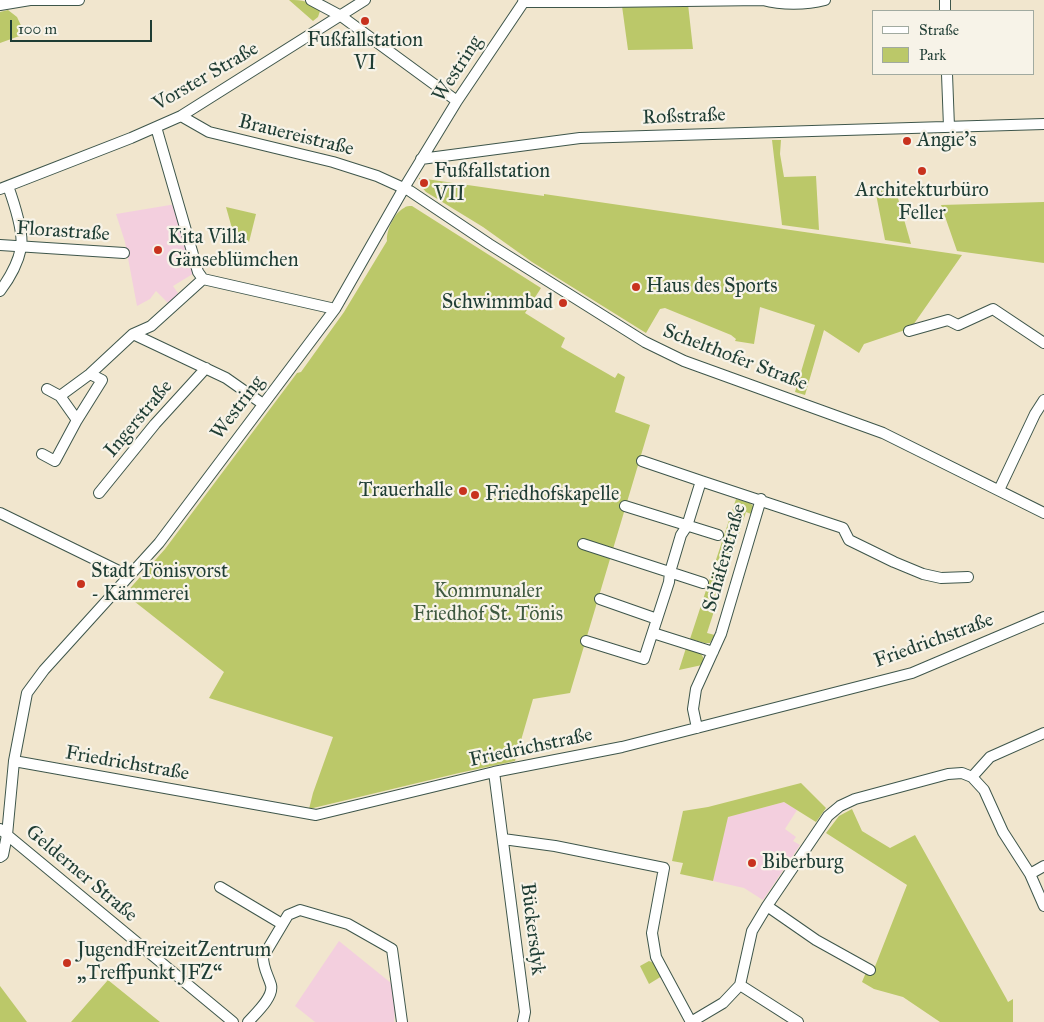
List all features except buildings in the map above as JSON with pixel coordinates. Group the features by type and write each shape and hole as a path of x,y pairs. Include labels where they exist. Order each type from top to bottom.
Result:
{"street":[{"path":"0,6 30,0 79,0"},
{"path":"311,0 341,16 457,101"},
{"name":"Vorster Straße","path":"4,187 181,116 365,0"},
{"path":"524,1 763,0 774,3 817,2 825,0"},
{"name":"Westring","path":"0,857 3,855 4,832 14,761 27,693 44,670 159,543 334,308 421,159 457,101 524,1"},
{"path":"947,75 949,127"},
{"name":"Brauereistraße","path":"181,116 209,132 333,162 378,176 404,188"},
{"name":"Roßstraße","path":"421,159 580,138 1044,124"},
{"path":"156,127 198,272 203,279 334,308"},
{"path":"0,291 8,280 21,247 17,213 4,187"},
{"name":"Schelthofer Straße","path":"404,188 645,342 684,361 883,433 1044,513"},
{"name":"Florastraße","path":"0,245 124,253"},
{"path":"60,396 90,374 133,334 151,326 203,279"},
{"path":"909,331 948,320 958,324 992,309 1044,343"},
{"name":"Ingerstraße","path":"133,334 226,378 263,404"},
{"name":"Ingerstraße","path":"99,493 155,424 206,368"},
{"path":"42,454 55,461 77,420 102,380 90,374"},
{"path":"47,390 60,396 77,420"},
{"path":"999,490 1035,414 1044,400"},
{"path":"642,461 760,500"},
{"path":"586,641 644,659 669,582 680,535 687,526 701,481"},
{"name":"Schäferstraße","path":"697,728 692,709 693,699 721,634 760,500 843,528 849,540 923,574 941,578 968,577"},
{"path":"625,506 718,535"},
{"path":"0,513 129,576"},
{"path":"583,544 703,583"},
{"path":"600,599 657,619"},
{"name":"Friedrichstraße","path":"14,761 316,815 494,772 622,747 912,673 1044,617"},
{"path":"653,633 713,652"},
{"path":"972,777 990,757 1044,733"},
{"name":"Bückersdyk","path":"494,772 525,1012 523,1022"},
{"path":"503,839 596,854 664,868 652,933 656,957 691,1022 723,1003 740,985 752,931 767,906 828,816 840,806 855,799 948,774 962,773 972,777 984,790 1002,832 1030,874 1044,906"},
{"name":"Gelderner Straße","path":"4,832 233,1022"},
{"path":"1030,874 1044,866"},
{"path":"220,887 282,924"},
{"path":"767,906 816,940 870,970"},
{"path":"248,1022 271,994 272,987 263,964 263,957 288,915 300,910 348,924 392,949 402,1022"},
{"path":"740,985 798,1022"}],"shaded area":[{"name":"Kita Villa Gänseblümchen","path":"176,204 196,272 173,286 180,296 170,305 156,291 150,299 137,306 125,242 116,214"},
{"name":"Biberburg","path":"784,802 797,810 785,829 796,837 793,841 800,845 763,900 744,888 713,881 727,817"},
{"path":"339,941 391,983 395,1010 394,1022 315,1022 295,1006"}],"green space":[{"path":"289,0 310,3 320,11 318,17 313,21"},
{"path":"688,4 693,49 628,50 622,6"},
{"path":"8,10 17,17 25,34 0,43 0,12"},
{"path":"772,140 781,140 780,154 784,177 816,176 819,230 782,225"},
{"path":"419,178 544,196 544,194 962,255 911,328 864,344 859,353 824,330 805,395 795,392 815,325 760,307 754,344 735,341 736,339 731,335 665,308 660,309 646,333 532,262 483,227 426,192 419,184"},
{"path":"894,184 911,244 885,240 875,189"},
{"path":"1044,202 1044,263 957,251 941,205"},
{"name":"Kommunaler Friedhof St. Tönis","path":"412,206 541,288 525,313 565,338 561,347 615,378 618,373 625,377 615,412 650,425 570,693 533,699 515,761 309,809 333,737 209,698 224,672 125,594 165,549 297,373 301,372 344,312 387,241 388,232 394,218 400,210"},
{"path":"226,207 256,214 249,242 235,239"},
{"path":"736,499 750,503 754,507 754,515 746,512 707,633 715,635 710,643 690,639"},
{"path":"686,648 702,655 704,661 702,665 679,670"},
{"path":"801,783 826,808 816,822 784,802 728,817 713,881 680,874 683,863 672,861 683,811 708,807"},
{"path":"852,809 862,831 890,848 915,835 1008,1002 1013,999 1013,1022 940,1022 903,997 874,989 862,982 869,965 874,969 907,885 826,833 839,816"},
{"path":"649,961 654,963 662,976 649,984 640,966"},
{"path":"108,980 160,1022 71,1022"},
{"path":"0,986 27,1022 0,1022"}],"place":[{"name":"Fußfallstation VI","path":"365,21"},
{"name":"Angie's","path":"907,141"},
{"name":"Architekturbüro Feller","path":"922,171"},
{"name":"Fußfallstation VII","path":"424,183"},
{"name":"Kita Villa Gänseblümchen","path":"158,250"},
{"name":"Haus des Sports","path":"636,287"},
{"name":"Schwimmbad","path":"563,303"},
{"name":"Trauerhalle","path":"463,491"},
{"name":"Friedhofskapelle","path":"475,495"},
{"name":"Stadt Tönisvorst - Kämmerei","path":"81,584"},
{"name":"Biberburg","path":"752,863"},
{"name":"JugendFreizeitZentrum „Treffpunkt JFZ“","path":"67,963"}]}
